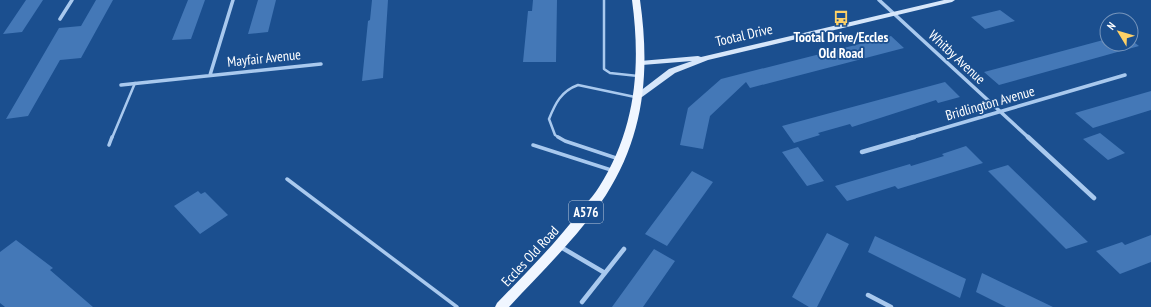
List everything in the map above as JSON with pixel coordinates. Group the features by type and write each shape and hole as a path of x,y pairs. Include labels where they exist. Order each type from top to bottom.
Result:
{"main road":[{"name":"Eccles Old Road","path":"501,307 575,228 606,185 632,130 639,96 642,62 640,22 636,0"}],"street":[{"path":"60,19 72,0"},
{"name":"Mayfair Avenue","path":"210,75 233,0"},
{"name":"Whitby Avenue","path":"879,0 1094,198"},
{"name":"Tootal Drive","path":"639,96 672,71 706,58 952,0"},
{"name":"Tootal Drive","path":"642,62 706,58"},
{"name":"Mayfair Avenue","path":"121,85 321,64"},
{"name":"Bridlington Avenue","path":"862,152 1125,75"},
{"path":"558,246 605,274"},
{"path":"582,302 624,249"},
{"path":"868,295 891,307"}],"lane":[{"path":"604,0 604,69 610,73 641,77"},
{"path":"109,145 135,83"},
{"path":"618,158 565,141 555,134 549,119 555,103 563,93 578,85 639,96"},
{"path":"533,145 613,171"},
{"path":"287,179 457,307"}],"building":[{"path":"26,0 43,0 22,32 3,34"},
{"path":"96,0 113,0 81,58 60,60 28,116 6,119 59,28 81,26"},
{"path":"188,0 205,0 191,39 172,40"},
{"path":"258,0 276,0 268,32 248,34"},
{"path":"372,0 388,0 383,78 362,81 368,21 370,20"},
{"path":"533,0 557,0 556,62 523,62 528,11 532,11"},
{"path":"1000,10 1015,21 985,29 971,17"},
{"path":"891,36 904,48 750,88 746,82 710,116 703,149 680,145 688,108 721,79"},
{"path":"1099,41 1099,52 1117,52 999,85 984,72"},
{"path":"945,82 960,97 938,103 936,100 852,127 850,124 818,133 820,135 794,143 782,126"},
{"path":"1151,91 1151,110 1093,128 1075,113"},
{"path":"1100,133 1125,153 1108,160 1083,139"},
{"path":"966,146 983,163 898,189 895,186 847,201 835,186 910,164 911,166 944,156 942,154"},
{"path":"798,147 824,181 807,186 782,152"},
{"path":"1008,165 1088,242 1066,249 988,171"},
{"path":"692,171 713,182 667,246 645,234"},
{"path":"198,191 201,194 205,192 228,215 200,234 174,206"},
{"path":"827,233 849,244 817,307 809,307 792,297"},
{"path":"1151,235 1151,262 1120,274 1096,251 1122,242 1125,245"},
{"path":"875,236 966,279 960,298 868,252"},
{"path":"16,240 53,268 50,270 93,307 5,307 0,303 0,252"},
{"path":"654,249 675,261 643,307 612,307"},
{"path":"982,273 1053,307 1006,307 976,292"}],"place":[{"name":"Tootal Drive/Eccles Old Road","path":"841,18"}]}
